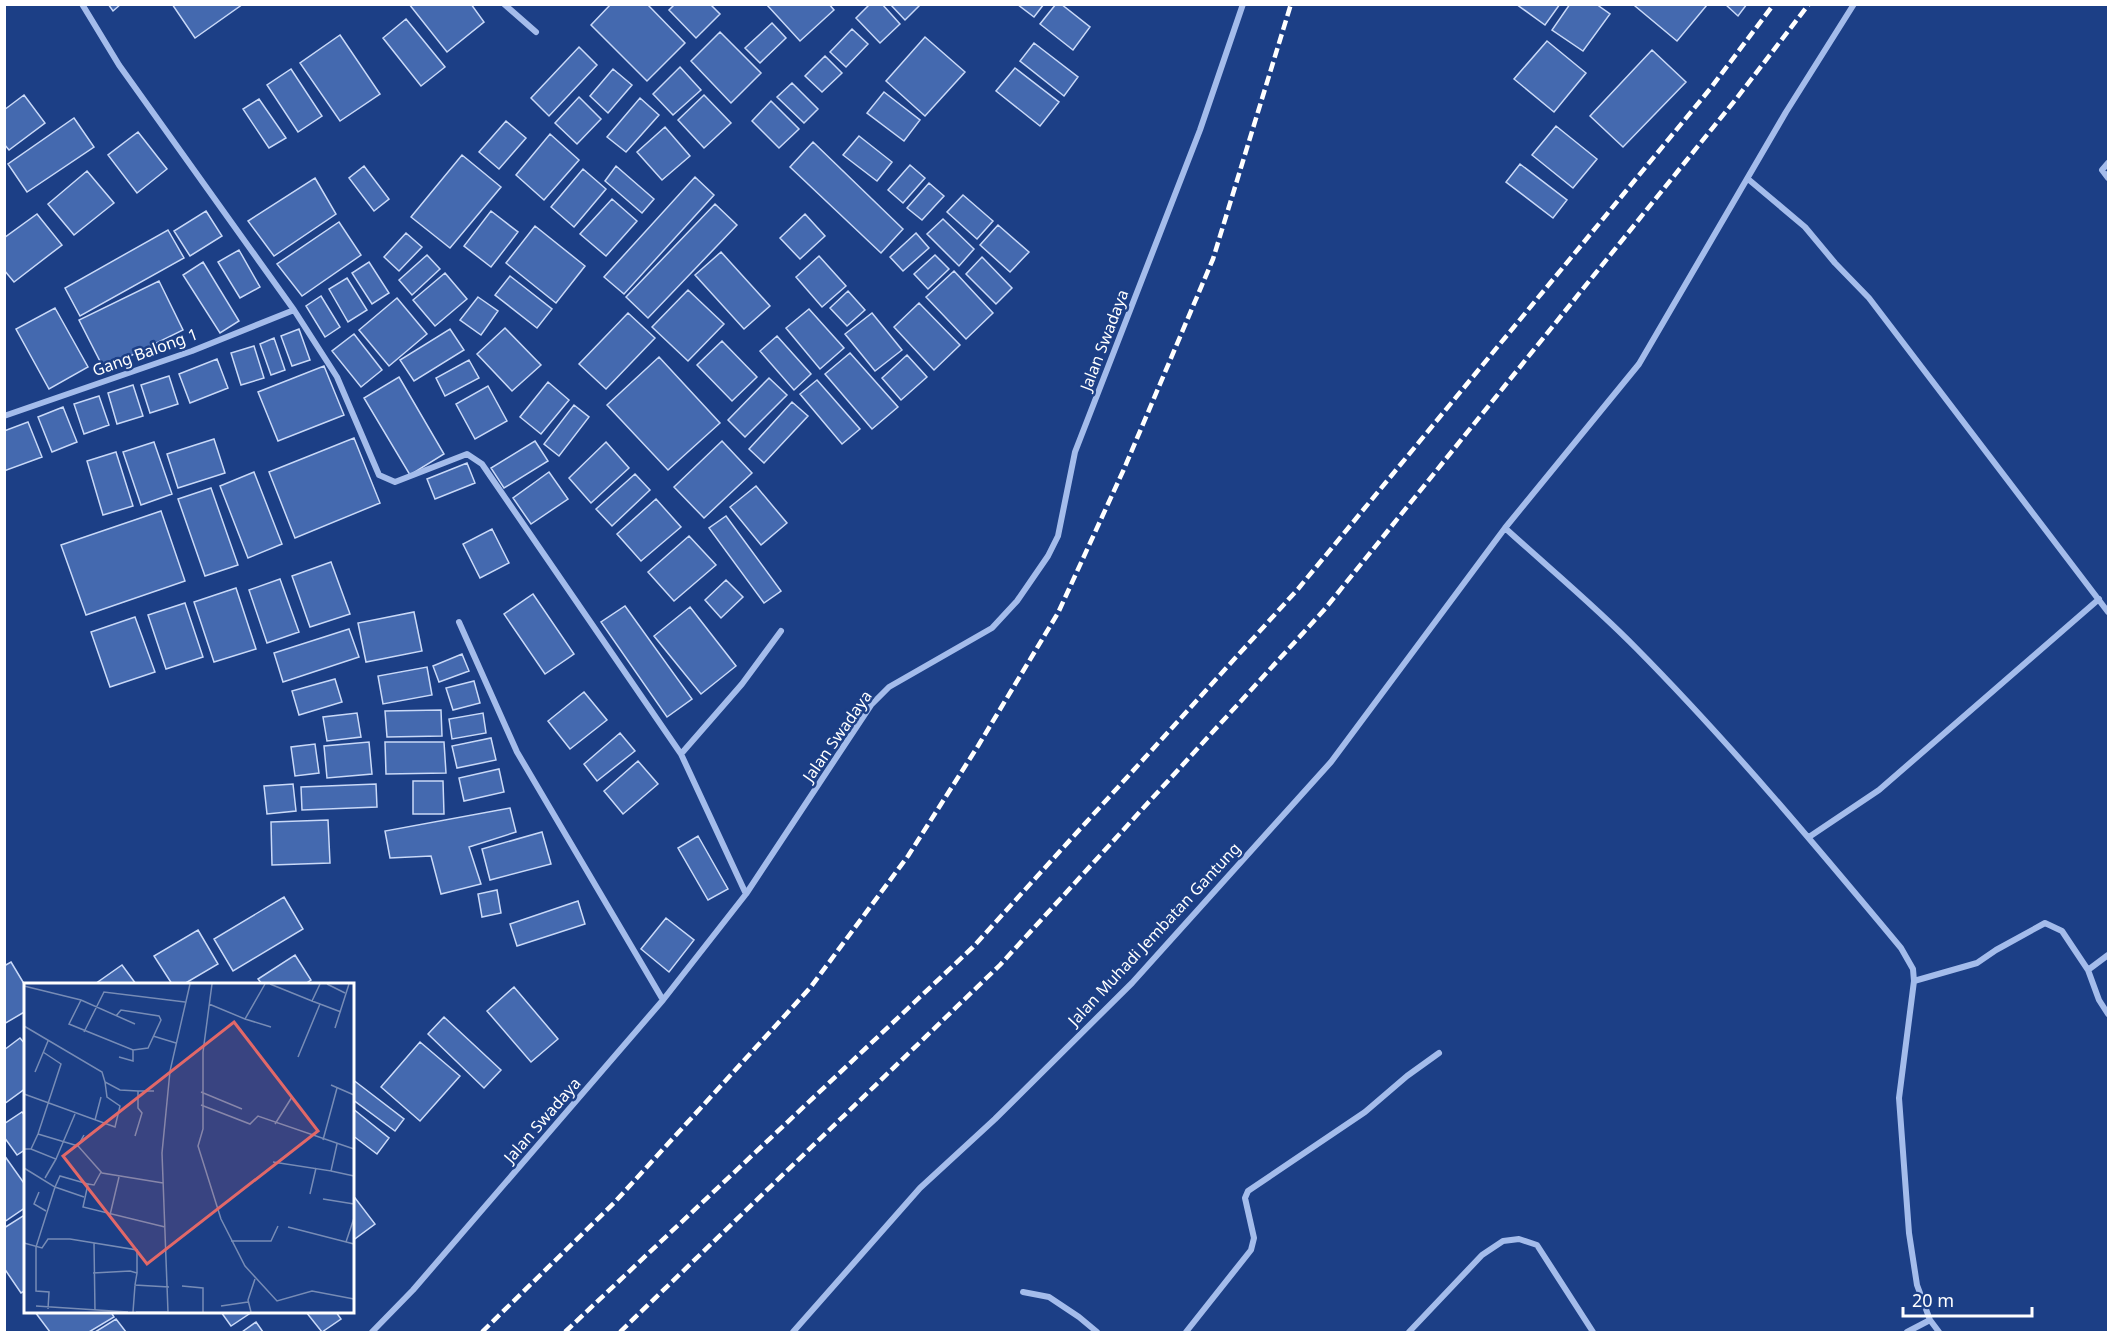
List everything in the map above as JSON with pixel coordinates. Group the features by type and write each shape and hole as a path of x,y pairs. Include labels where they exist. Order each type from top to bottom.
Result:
{"street":[{"path":"82,4 119,65 294,310 337,377 379,475 395,482 467,454 482,464 681,754 746,894"},
{"path":"504,4 536,32"},
{"name":"Jalan Swadaya","path":"372,1332 413,1290 663,1000 746,894 871,705 889,687 992,628 1017,601 1048,556 1058,536 1075,453 1200,130 1242,4"},
{"name":"Jalan Muhadi Jembatan Gantung","path":"793,1332 920,1188 994,1119 1132,983 1331,762 1505,528 1639,364 1786,112 1854,4"},
{"path":"2109,163 2102,170 2109,178"},
{"path":"1748,179 1805,227 1835,263 1869,298 2109,612"},
{"name":"Gang Balong 1","path":"4,416 192,351 294,310"},
{"path":"1505,528 1635,647 1809,837 1901,948 1913,969 1914,981 1899,1098 1909,1233 1917,1285 1930,1320 1939,1332"},
{"path":"1809,837 1878,790 2099,599"},
{"path":"459,622 518,752 663,1000"},
{"path":"681,754 742,684 781,631"},
{"path":"1914,981 1977,963 2045,923 2062,932 2088,970 2098,1000 2109,1014"},
{"path":"2088,970 2109,955"},
{"path":"1186,1332 1251,1250 1254,1238 1245,1198 1248,1191 1365,1112 1407,1076 1439,1053"},
{"path":"1409,1332 1482,1256 1503,1241 1519,1239 1537,1245 1593,1332"},
{"path":"1023,1292 1049,1298 1079,1317 1097,1332"},
{"path":"1907,1332 1930,1320"}],"building":[{"path":"108,4 121,4 113,11"},
{"path":"172,4 243,4 195,38"},
{"path":"409,4 471,4 484,22 447,52"},
{"path":"611,4 647,4 685,43 647,81 591,25"},
{"path":"675,4 710,4 720,14 696,38 669,10"},
{"path":"829,4 834,10 800,41 767,5"},
{"path":"870,4 882,4 900,24 880,43 856,18"},
{"path":"890,4 921,4 905,20"},
{"path":"1017,4 1044,4 1034,17"},
{"path":"1056,4 1061,4 1090,27 1073,50 1040,24"},
{"path":"1516,4 1560,4 1545,25"},
{"path":"1570,4 1596,4 1610,14 1583,51 1552,30"},
{"path":"1637,4 1707,5 1677,41 1635,6"},
{"path":"1725,4 1747,4 1738,16"},
{"path":"406,19 445,67 421,86 383,38"},
{"path":"772,23 786,38 760,63 745,48"},
{"path":"852,29 868,44 846,67 830,52"},
{"path":"720,32 761,73 731,103 691,61"},
{"path":"340,35 380,94 340,121 300,63"},
{"path":"925,37 965,72 925,116 886,81"},
{"path":"1547,41 1586,73 1554,112 1514,79"},
{"path":"1034,43 1078,77 1064,96 1020,61"},
{"path":"579,47 597,65 549,116 531,98"},
{"path":"1652,50 1686,82 1623,147 1590,116"},
{"path":"825,56 842,73 822,92 805,76"},
{"path":"680,67 701,90 673,115 653,94"},
{"path":"1015,68 1059,102 1040,126 996,91"},
{"path":"291,69 322,116 298,132 267,85"},
{"path":"613,69 632,85 608,113 590,96"},
{"path":"792,83 818,109 804,123 777,97"},
{"path":"884,92 920,120 904,141 867,113"},
{"path":"24,95 45,123 9,150 4,144 4,110"},
{"path":"704,95 731,123 704,148 678,120"},
{"path":"579,97 601,119 577,144 555,123"},
{"path":"640,98 659,115 626,152 607,137"},
{"path":"259,99 286,138 269,148 243,109"},
{"path":"771,101 799,129 779,148 752,121"},
{"path":"74,118 94,147 27,192 8,164"},
{"path":"506,121 526,138 499,169 479,152"},
{"path":"1556,126 1597,159 1573,188 1532,155"},
{"path":"665,127 690,156 662,180 637,152"},
{"path":"138,132 167,169 137,193 108,155"},
{"path":"550,134 579,160 544,200 516,175"},
{"path":"859,136 892,162 877,181 843,155"},
{"path":"813,142 903,229 881,253 790,167"},
{"path":"462,155 501,187 450,248 411,217"},
{"path":"1520,164 1567,200 1553,218 1506,182"},
{"path":"910,165 925,178 903,203 888,190"},
{"path":"364,166 389,199 374,211 349,178"},
{"path":"616,166 654,199 642,213 605,181"},
{"path":"583,169 606,189 574,227 551,207"},
{"path":"87,171 114,203 74,235 48,204"},
{"path":"695,177 714,195 624,294 604,277"},
{"path":"315,178 336,214 274,256 248,221"},
{"path":"929,183 944,196 922,220 907,208"},
{"path":"963,195 993,221 977,239 947,212"},
{"path":"612,199 637,221 606,256 580,234"},
{"path":"715,204 737,225 648,318 626,297"},
{"path":"206,211 222,236 190,256 174,231"},
{"path":"491,211 518,232 491,267 464,246"},
{"path":"37,214 62,245 14,282 4,270 4,238"},
{"path":"805,214 825,236 800,259 780,238"},
{"path":"943,219 974,249 959,266 927,234"},
{"path":"339,222 361,255 302,296 277,264"},
{"path":"998,225 1029,252 1010,272 980,245"},
{"path":"535,226 585,266 556,303 506,263"},
{"path":"168,230 184,258 80,316 65,288"},
{"path":"406,233 422,247 399,271 384,257"},
{"path":"916,233 929,248 903,271 890,257"},
{"path":"239,250 260,287 240,298 218,262"},
{"path":"721,252 770,306 744,329 695,275"},
{"path":"427,255 440,269 412,295 399,280"},
{"path":"935,255 949,269 928,289 914,274"},
{"path":"819,256 846,286 822,307 796,277"},
{"path":"982,257 1012,288 996,304 966,274"},
{"path":"203,262 239,321 220,333 183,275"},
{"path":"369,262 389,293 372,304 352,273"},
{"path":"954,271 993,313 966,339 926,297"},
{"path":"445,273 467,299 435,326 413,300"},
{"path":"510,276 552,309 537,328 495,295"},
{"path":"347,278 367,310 348,322 329,289"},
{"path":"159,281 183,330 104,369 79,320"},
{"path":"688,290 724,324 688,361 652,327"},
{"path":"848,291 865,310 847,326 830,308"},
{"path":"321,296 340,327 325,337 306,306"},
{"path":"478,297 498,311 481,335 460,320"},
{"path":"397,298 427,334 389,366 359,330"},
{"path":"919,303 960,345 934,370 894,327"},
{"path":"55,308 88,367 49,389 16,329"},
{"path":"809,309 844,348 820,369 786,328"},
{"path":"628,313 655,338 606,389 579,364"},
{"path":"872,313 902,350 875,371 845,334"},
{"path":"505,328 541,365 512,391 477,354"},
{"path":"299,329 310,360 292,366 281,336"},
{"path":"450,329 464,350 414,381 400,360"},
{"path":"354,334 382,370 361,387 332,351"},
{"path":"777,336 811,374 794,390 760,351"},
{"path":"274,338 285,370 271,375 260,344"},
{"path":"722,341 757,377 732,401 697,365"},
{"path":"254,346 264,378 241,385 231,353"},
{"path":"850,353 898,407 872,429 825,374"},
{"path":"907,355 927,377 901,400 882,378"},
{"path":"659,357 720,423 668,470 607,405"},
{"path":"217,359 228,388 190,403 179,374"},
{"path":"469,360 479,378 445,396 436,378"},
{"path":"324,366 344,415 278,441 258,392"},
{"path":"169,376 178,404 150,413 141,385"},
{"path":"399,377 444,454 410,475 364,398"},
{"path":"769,378 787,395 745,437 728,420"},
{"path":"817,380 860,429 842,444 800,394"},
{"path":"548,382 569,400 541,434 520,417"},
{"path":"133,385 143,416 117,424 108,393"},
{"path":"488,386 507,421 475,439 456,404"},
{"path":"99,396 109,425 84,434 74,404"},
{"path":"792,402 808,416 764,463 749,449"},
{"path":"574,405 589,417 559,456 544,444"},
{"path":"63,407 77,442 52,452 38,417"},
{"path":"28,422 42,457 4,471 4,431"},
{"path":"354,438 380,503 295,538 269,472"},
{"path":"214,439 225,473 178,488 167,454"},
{"path":"535,441 548,461 504,488 491,468"},
{"path":"722,441 752,473 704,518 674,487"},
{"path":"154,442 172,494 141,505 123,452"},
{"path":"606,442 629,468 591,503 569,478"},
{"path":"116,452 133,506 103,515 87,461"},
{"path":"467,463 475,483 435,499 427,479"},
{"path":"254,472 282,544 248,558 220,486"},
{"path":"549,472 568,499 531,524 513,498"},
{"path":"635,474 650,490 612,526 596,509"},
{"path":"756,486 787,523 761,545 730,507"},
{"path":"211,488 238,565 205,576 178,499"},
{"path":"656,499 681,527 641,561 617,534"},
{"path":"161,511 185,581 86,615 61,545"},
{"path":"726,516 781,591 764,603 709,528"},
{"path":"492,529 509,563 480,578 463,544"},
{"path":"689,536 716,565 674,601 648,572"},
{"path":"331,562 350,614 310,627 292,576"},
{"path":"280,579 299,632 267,643 249,590"},
{"path":"726,580 743,597 721,618 705,600"},
{"path":"236,588 256,649 214,662 194,602"},
{"path":"533,594 574,654 545,674 504,614"},
{"path":"185,603 203,657 166,669 148,615"},
{"path":"625,606 692,699 667,717 601,622"},
{"path":"690,607 736,666 701,694 654,636"},
{"path":"414,612 422,651 366,662 358,623"},
{"path":"135,617 155,672 110,687 91,632"},
{"path":"349,629 359,657 283,682 274,653"},
{"path":"462,654 469,671 439,682 433,666"},
{"path":"427,667 432,695 383,704 378,676"},
{"path":"335,679 342,702 299,715 292,691"},
{"path":"474,681 480,703 453,710 446,688"},
{"path":"584,692 607,720 570,749 548,721"},
{"path":"441,710 442,736 387,737 385,711"},
{"path":"357,713 361,737 327,741 323,717"},
{"path":"483,713 486,733 452,739 449,719"},
{"path":"620,733 635,751 597,781 584,764"},
{"path":"491,738 496,760 457,768 452,746"},
{"path":"369,742 372,774 327,778 324,746"},
{"path":"385,742 444,742 446,773 386,774"},
{"path":"315,744 319,773 295,776 291,747"},
{"path":"638,761 658,784 623,814 604,791"},
{"path":"499,769 504,792 464,801 459,778"},
{"path":"413,781 443,781 444,814 413,814"},
{"path":"293,784 296,811 267,814 264,786"},
{"path":"376,784 377,807 302,810 301,787"},
{"path":"510,808 516,832 469,847 481,884 441,894 431,856 390,858 385,831"},
{"path":"328,820 330,863 272,865 271,822"},
{"path":"542,832 551,864 490,880 482,849"},
{"path":"698,836 728,889 708,900 678,848"},
{"path":"497,890 501,913 482,917 478,894"},
{"path":"284,897 303,929 233,971 214,939"},
{"path":"578,901 585,924 517,946 510,924"},
{"path":"666,918 694,940 669,972 641,949"},
{"path":"198,930 218,964 186,983 171,983 154,956"},
{"path":"295,955 311,980 306,983 261,983 258,979"},
{"path":"11,962 24,984 24,1012 4,1024 4,966"},
{"path":"122,965 135,983 96,983"},
{"path":"514,987 558,1039 531,1062 487,1011"},
{"path":"444,1017 501,1070 484,1088 428,1034"},
{"path":"20,1038 24,1043 24,1089 4,1104 4,1050"},
{"path":"420,1042 460,1076 420,1121 381,1087"},
{"path":"354,1081 404,1119 395,1131 354,1100"},
{"path":"354,1110 389,1138 377,1154 354,1137"},
{"path":"22,1112 24,1114 24,1150 17,1155 4,1137 4,1124"},
{"path":"4,1155 24,1183 24,1208 4,1222"},
{"path":"354,1197 375,1224 354,1240"},
{"path":"24,1215 24,1291 21,1293 4,1268 4,1228"},
{"path":"36,1313 112,1313 114,1317 89,1332 50,1332"},
{"path":"222,1313 250,1313 231,1326"},
{"path":"307,1313 337,1313 341,1319 322,1332"},
{"path":"116,1319 126,1332 95,1332"},
{"path":"256,1322 263,1332 242,1332"}],"railway":[{"path":"482,1332 614,1203 810,988 908,856 978,746 1058,613 1124,469 1213,259 1291,4"},
{"path":"565,1332 973,947 1298,589 1710,89 1774,4"},
{"path":"620,1332 1000,965 1324,610 1736,99 1809,4"}]}
